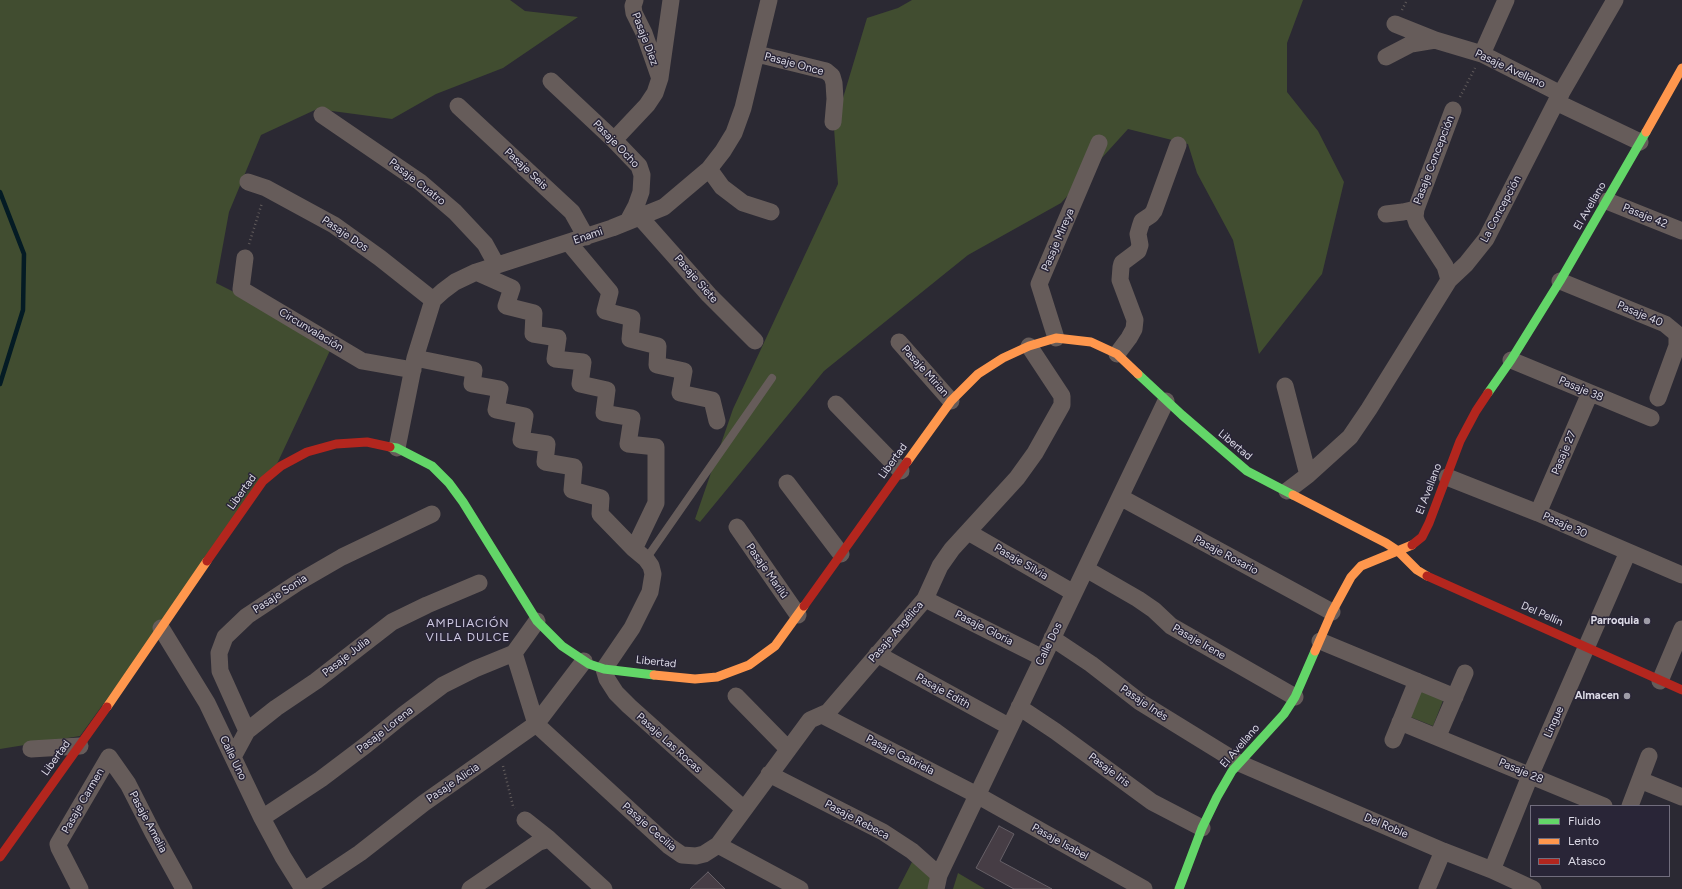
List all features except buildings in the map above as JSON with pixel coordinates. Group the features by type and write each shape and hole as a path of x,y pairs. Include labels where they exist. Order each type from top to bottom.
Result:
{"street":[{"name":"Pasaje Diez","path":"635,0 633,6 634,13 644,33 660,78"},
{"name":"Pasaje Diez","path":"614,140 647,106 655,93 660,78 671,0"},
{"name":"Enami","path":"433,300 443,290 455,282 476,272 496,264 569,243 634,219 664,206 709,169 723,151 734,132 743,108 769,0"},
{"path":"1482,54 1506,0"},
{"name":"La Concepción","path":"1287,492 1350,437 1449,280 1466,264 1486,239 1559,98 1615,0"},
{"name":"Pasaje Avellano","path":"1395,24 1435,40 1482,54 1640,142"},
{"name":"Pasaje Avellano","path":"1386,57 1411,44 1435,40"},
{"name":"Pasaje Once","path":"757,54 826,71 832,76 835,99 833,122"},
{"name":"El Avellano","path":"1181,888 1202,828 1232,771 1284,714 1295,697 1332,612 1351,577 1361,566 1412,545 1422,536 1429,523 1460,441 1476,410 1511,360 1560,281 1608,201 1682,68"},
{"name":"Pasaje Ocho","path":"551,81 614,140 639,166 642,175 641,192 636,206 634,219"},
{"name":"Pasaje Seis","path":"458,106 572,212 586,237"},
{"name":"Pasaje Concepción","path":"1449,280 1445,266 1417,223 1416,209 1453,110"},
{"name":"Pasaje Cuatro","path":"322,115 420,182 455,212 485,244 496,264"},
{"name":"Pasaje Mireya","path":"1056,338 1038,284 1099,143"},
{"path":"1117,354 1129,338 1134,328 1135,320 1120,280 1122,263 1138,251 1140,244 1138,234 1140,227 1142,222 1154,211 1178,145"},
{"path":"709,169 722,187 743,203 771,212"},
{"name":"Pasaje Dos","path":"248,182 266,188 334,225 380,258 433,300"},
{"name":"Pasaje 42","path":"1608,201 1682,231"},
{"name":"Pasaje Concepción","path":"1386,214 1416,209"},
{"name":"Pasaje Siete","path":"634,219 755,341"},
{"path":"569,243 610,292 605,311 632,318 630,339 658,346 657,365 684,371 680,393 712,400 717,421"},
{"name":"Circunvalación","path":"245,258 241,289 362,360 414,364"},
{"path":"476,272 512,288 506,306 534,313 533,334 558,338 555,359 583,362 580,384 607,390 604,413 632,418 628,444 656,447 656,503 640,554"},
{"name":"Pasaje 40","path":"1560,281 1665,324 1677,334 1677,346 1658,398"},
{"path":"397,448 414,364 433,300"},
{"name":"Libertad","path":"0,857 6,836 80,746 160,628 263,482 281,466 307,452 336,444 367,442 397,448 432,466 449,483 481,530 537,621 562,646 584,661 604,669 695,679 717,677 750,665 775,646 951,400 978,374 1003,358 1029,346 1056,338 1091,342 1117,354 1166,401 1247,471 1386,543 1398,551"},
{"name":"Pasaje Mirian","path":"899,342 951,400"},
{"name":"Pasaje Angélica","path":"718,845 810,720 828,712 925,599 940,566 952,549 1017,478 1035,454 1062,406 1062,396 1029,346"},
{"name":"Pasaje 38","path":"1511,360 1651,418"},
{"path":"414,364 474,370 472,384 500,389 496,410 524,416 521,440 547,444 545,462 574,467 572,490 601,498 600,514 651,566 653,574 650,592 632,628 604,669"},
{"path":"1285,386 1308,475"},
{"name":"Pasaje 27","path":"1538,513 1590,393"},
{"name":"Calle Dos","path":"937,882 1019,706 1166,401"},
{"path":"836,404 901,471"},
{"name":"Pasaje 30","path":"1447,477 1538,513 1682,575"},
{"path":"787,483 841,554"},
{"name":"Pasaje Rosario","path":"1120,497 1332,612"},
{"name":"Pasaje Sonia","path":"247,731 220,670 219,653 225,637 247,616 297,583 342,557 432,514"},
{"name":"Pasaje Marilú","path":"737,527 798,615"},
{"name":"Pasaje Silvia","path":"968,532 1074,593"},
{"name":"Del Pellin","path":"1398,551 1417,570 1436,581 1682,690"},
{"name":"Lingue","path":"1492,870 1530,776 1628,552"},
{"name":"Pasaje Irene","path":"1086,569 1138,598 1154,610 1171,626 1295,697"},
{"name":"Pasaje Julia","path":"233,757 247,731 276,708 316,681 392,622 479,583"},
{"name":"Pasaje Gloria","path":"925,599 1043,658"},
{"path":"536,724 514,653 537,621"},
{"name":"Calle Uno","path":"160,628 206,703 262,818 283,857 304,889"},
{"path":"1660,681 1682,629"},
{"name":"Pasaje Inés","path":"1052,638 1091,664 1140,702 1239,763"},
{"path":"1320,641 1455,697"},
{"name":"Pasaje Lorena","path":"262,818 321,779 443,686 475,669 514,653"},
{"name":"Pasaje Edith","path":"877,654 1010,727"},
{"name":"Pasaje Alicia","path":"304,889 360,853 424,802 499,752 536,724 584,661"},
{"name":"Pasaje Las Rocas","path":"604,669 607,679 616,693 629,706 744,809"},
{"path":"1438,736 1464,673"},
{"path":"1393,740 1417,681"},
{"path":"736,696 788,749"},
{"name":"Pasaje Iris","path":"1019,706 1152,802 1202,828"},
{"name":"Pasaje Gabriela","path":"822,715 977,795"},
{"name":"Pasaje 28","path":"1400,722 1438,736 1602,805"},
{"name":"Pasaje Cecilia","path":"536,724 669,846 682,855 696,856 704,854 718,845"},
{"path":"31,749 80,746"},
{"path":"1630,805 1649,756"},
{"name":"Pasaje Carmen","path":"80,889 58,844 109,757"},
{"name":"Pasaje Amelia","path":"109,757 128,784 184,889"},
{"name":"Del Roble","path":"1239,763 1443,851 1492,870 1531,889"},
{"name":"Pasaje Rebeca","path":"769,774 883,832 912,851 937,882"},
{"path":"1640,780 1675,799"},
{"name":"Pasaje Isabel","path":"977,795 1144,889"},
{"path":"525,820 549,839 604,889"},
{"path":"470,889 494,882 539,842 549,839"},
{"path":"718,845 800,889"},
{"path":"1427,889 1443,851"}],"lane":[{"path":"640,554 772,378"}],"path":[{"path":"1453,110 1482,54"},
{"path":"245,258 266,188"},
{"path":"499,752 513,806 525,820"}],"green space":[{"path":"0,0 510,0 525,11 578,17 503,68 436,94 392,119 317,109 261,135 229,212 216,283 334,342 276,466 80,736 0,749"},
{"path":"912,0 1303,0 1287,43 1287,92 1318,131 1344,182 1322,274 1259,354 1233,240 1197,173 1188,144 1128,129 1061,203 968,255 824,371 700,522 695,519 733,409 838,184 834,128 867,18 898,8"},
{"path":"1420,688 1444,698 1433,726 1408,716"},
{"path":"912,862 938,875 933,889 898,889"},
{"path":"958,873 985,889 953,889"}],"waterway":[{"path":"0,192 24,254 23,310 0,384"}],"traffic: fast":[{"path":"1488,393 1511,360 1560,281 1646,132"},
{"path":"1138,374 1182,415 1247,471 1293,495"},
{"path":"390,447 397,448 432,466 449,483 463,502 537,621 562,646 589,664 604,669 654,675"},
{"path":"1179,889 1202,828 1217,797 1232,771 1284,714 1295,697 1315,651"}],"traffic: slow":[{"path":"1646,132 1682,68"},
{"path":"907,462 951,401 978,374 1003,358 1029,346 1056,338 1091,342 1117,354 1138,374"},
{"path":"1293,495 1386,543 1398,551 1417,570 1427,576"},
{"path":"1315,651 1332,612 1351,577 1361,566 1412,545"},
{"path":"107,707 207,561"},
{"path":"654,675 695,679 717,677 749,665 775,646 804,606"}],"traffic: jam":[{"path":"1412,545 1422,537 1429,523 1460,441 1476,411 1488,393"},
{"path":"207,561 263,481 281,466 307,452 336,444 367,442 390,447"},
{"path":"804,606 907,462"},
{"path":"1427,576 1682,690"},
{"path":"0,857 107,707"}],"place":[{"name":"Parroquia","path":"1647,621"},
{"name":"Almacen","path":"1627,696"}],"district":[{"name":"AMPLIACIÓN VILLA DULCE","path":"468,630"}]}
